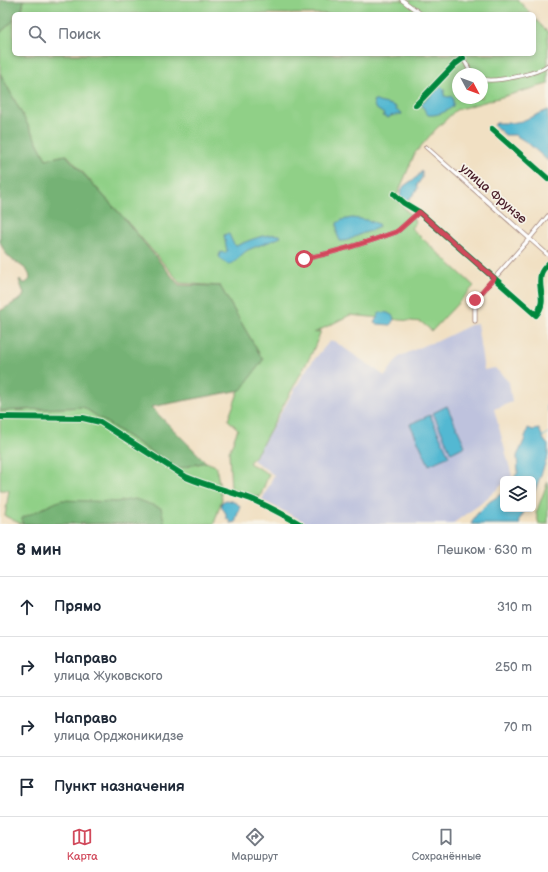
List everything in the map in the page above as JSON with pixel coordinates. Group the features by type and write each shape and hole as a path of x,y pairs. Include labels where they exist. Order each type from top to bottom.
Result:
{"street":[{"path":"402,0 418,12"},
{"path":"416,105 455,64 463,58 468,68"},
{"path":"488,80 496,80 538,72 548,66"},
{"path":"492,129 548,180"},
{"name":"улица Фрунзе","path":"426,147 548,255"},
{"path":"394,194 404,203 419,212 536,315 543,306 544,302 540,275 548,264"},
{"path":"304,259 369,242 396,232 419,212"},
{"path":"475,321 475,300 548,216"},
{"path":"0,417 83,418 100,422 186,478 251,499 300,524"}],"shaded area":[{"path":"477,324 484,370 495,368 509,382 512,402 494,409 512,476 500,476 500,487 479,505 452,524 309,524 262,500 274,475 253,460 308,367 329,342 334,341 385,376 399,357 427,344 436,342 471,325"}],"green space":[{"path":"0,0 24,0 21,12 12,12 12,22 0,33"},
{"path":"24,0 518,0 529,12 21,12"},
{"path":"536,20 548,32 548,84 488,101 488,68 452,68 452,104 477,104 456,110 435,130 415,153 396,198 416,222 411,228 474,286 432,331 421,322 350,315 314,333 321,331 312,353 259,450 249,463 269,474 260,497 231,490 229,452 238,429 228,420 239,390 263,360 220,286 179,283 122,216 67,155 46,159 0,73 0,33 12,22 12,56 536,56"},
{"path":"0,73 46,159 66,155 122,216 179,285 220,286 263,360 241,390 151,407 206,462 177,469 83,407 0,411 0,311 22,298 24,294 19,280 20,279 23,283 26,283 30,279 28,271 11,259 3,249 0,241"},
{"path":"83,407 177,469 206,462 216,466 222,499 214,524 21,524 5,516 9,490 0,490 0,411"},
{"path":"548,481 548,524 539,524 536,513"},
{"path":"135,499 161,508 165,524 22,524 22,518 61,500 116,502"}],"water":[{"path":"441,86 444,89 444,96 452,97 453,106 441,113 428,115 421,103"},
{"path":"374,100 396,107 396,110 402,114 390,116 389,118 383,116 384,114 375,108"},
{"path":"548,110 548,161 528,143 515,135 505,135 494,125 496,123 522,121"},
{"path":"422,171 422,178 417,185 418,188 405,202 400,197 401,191 404,186 417,177"},
{"path":"352,218 378,224 379,227 348,240 340,241 337,234 337,223 342,220"},
{"path":"229,234 236,246 263,236 280,235 281,237 248,250 233,263 227,264 219,256 220,252 225,253 227,251 224,235"},
{"path":"380,312 388,313 393,316 394,320 391,325 374,323"},
{"path":"447,406 465,446 451,453 433,413"},
{"path":"430,415 449,456 429,465 410,424"},
{"path":"528,428 533,430 539,429 548,445 548,456 536,488 536,476 515,476 518,472 517,456"},
{"path":"500,495 500,512 524,512 519,520 520,524 471,524 476,515 489,502"},
{"path":"226,500 240,506 236,522 230,523 226,517 226,514 222,508 222,502"}],"waterway":[{"path":"548,403 548,411"},
{"path":"542,437 548,433"}],"cycle path":[{"path":"416,105 455,64 463,58"},
{"path":"492,129 548,179"},
{"path":"394,194 404,203 419,212 536,315 542,300 540,285 541,274 548,264"},
{"path":"0,417 83,418 100,422 186,477 251,499 300,524"}],"route":[{"path":"304,259 369,242 396,232 419,212 494,278 475,300"}]}
